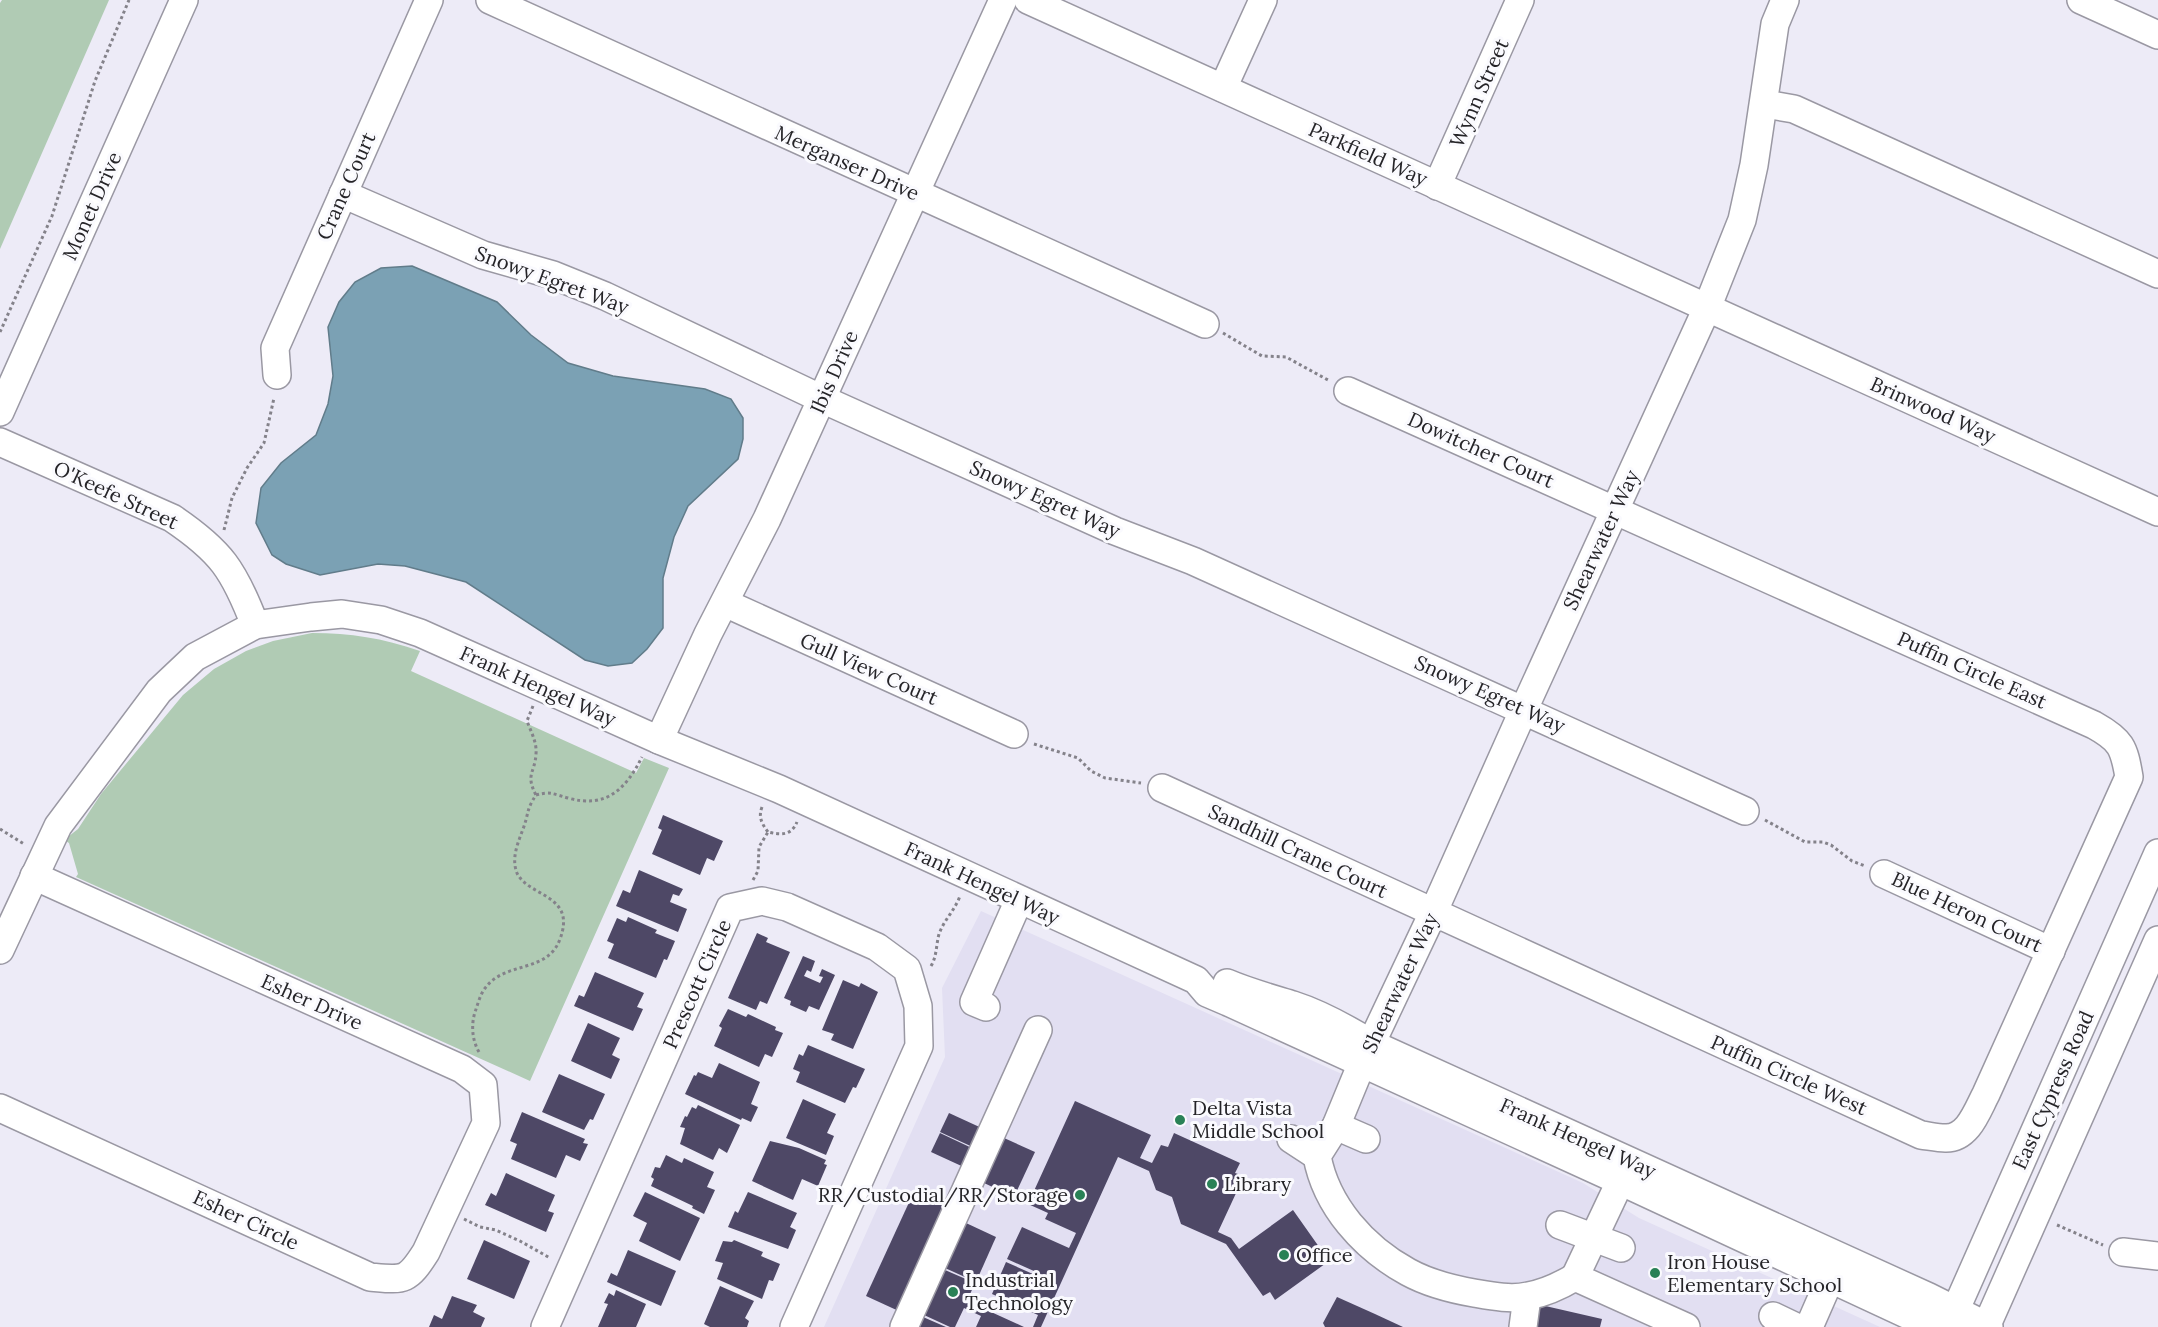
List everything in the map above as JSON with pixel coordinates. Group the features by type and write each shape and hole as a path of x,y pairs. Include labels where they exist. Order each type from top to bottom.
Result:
{"street":[{"name":"Monet Drive","path":"0,412 184,0"},
{"name":"Crane Court","path":"277,375 275,348 429,0"},
{"name":"Merganser Drive","path":"490,0 1205,324"},
{"name":"Ibis Drive","path":"659,740 708,634 767,519 1003,0"},
{"name":"Parkfield Way","path":"1028,0 1707,308"},
{"path":"1223,88 1263,0"},
{"name":"Wynn Street","path":"1437,186 1521,0"},
{"name":"Shearwater Way","path":"1317,1156 1336,1126 1707,308 1742,220 1754,165 1775,24 1785,0"},
{"path":"2081,0 2158,35"},
{"path":"1764,104 1794,109 2158,274"},
{"name":"Snowy Egret Way","path":"343,194 483,255 553,275 604,296 822,399 1115,531 1194,561 1745,811"},
{"name":"Brinwood Way","path":"1707,308 2158,512"},
{"name":"Dowitcher Court","path":"1348,391 1615,510"},
{"name":"O'Keefe Street","path":"0,442 172,518 196,535 217,553 234,576 255,625"},
{"name":"Puffin Circle East","path":"1615,510 2094,725 2113,736 2125,754 2129,777 2051,951"},
{"name":"Gull View Court","path":"725,603 1014,734"},
{"name":"Frank Hengel Way","path":"0,950 58,826 159,691 195,657 255,625 342,614 381,620 420,633 659,740 806,801 1196,980 1207,993 1367,1054 1952,1319 1987,1327"},
{"name":"Sandhill Crane Court","path":"1162,788 1433,913"},
{"name":"East Cypress Road","path":"1952,1319 2158,853"},
{"name":"Blue Heron Court","path":"1884,874 2051,951"},
{"name":"Esher Drive","path":"34,876 462,1069 483,1085 486,1123 450,1201"},
{"path":"986,1006 974,1002 1006,957 1019,900"},
{"name":"Prescott Circle","path":"545,1327 730,908 762,901 787,907 877,946 907,969 918,1006 919,1046 794,1327"},
{"name":"Puffin Circle West","path":"1433,913 1921,1135 1948,1139 1960,1135 1972,1121 2051,951"},
{"name":"East Cypress Road","path":"1987,1327 2158,940"},
{"path":"904,1327 1038,1030"},
{"name":"Esher Circle","path":"0,1108 370,1277 400,1280 416,1269 450,1201"},
{"path":"1336,1126 1366,1139"},
{"path":"1291,1139 1317,1156 1321,1174 1332,1199 1344,1217 1377,1250 1408,1272 1453,1290 1491,1297 1527,1297 1556,1288 1575,1277 1625,1171"},
{"name":"Frank Hengel Way","path":"1625,1171 1830,1279 1934,1327"},
{"path":"1560,1225 1621,1248"},
{"path":"2123,1252 2158,1257"},
{"path":"1575,1277 1686,1327"},
{"path":"1809,1327 1830,1279"},
{"path":"1523,1327 1527,1297"}],"path":[{"path":"0,332 52,216 95,81 129,0"},
{"path":"1205,324 1262,356 1286,357 1348,391"},
{"path":"217,553 232,498 247,468 264,443 277,375"},
{"path":"536,795 531,785 530,771 536,756 536,742 527,722 541,688"},
{"path":"1014,734 1043,749 1078,758 1091,771 1105,778 1162,788"},
{"path":"482,1057 472,1036 473,1017 479,998 486,986 500,975 542,962 553,954 564,926 561,913 553,900 526,884 517,873 514,852 526,822 527,809 536,795 548,791 569,799 594,802 615,794 634,773 643,754 659,740"},
{"path":"752,903 753,880 758,871 759,847 768,832 785,834 793,830 806,801"},
{"path":"1745,811 1805,842 1823,842 1832,845 1852,861 1884,874"},
{"path":"910,982 925,973 935,959 943,926 957,905 969,877"},
{"path":"450,1201 480,1227 496,1230 520,1240 549,1258 571,1267"},
{"path":"2036,1215 2123,1252"}],"shaded area":[{"name":"Delta Vista Middle School","path":"981,911 1583,1183 1639,1218 1880,1327 824,1327 945,1057 942,988"}],"green space":[{"path":"2,0 109,0 0,249 0,3"},
{"path":"312,633 366,637 420,651 411,671 636,773 644,758 669,768 530,1081 76,877 78,874 69,843 64,840 78,829 101,794 183,695 214,669 246,651 273,641"}],"water":[{"path":"412,266 497,302 531,335 568,363 613,376 705,389 731,399 743,418 743,439 738,459 688,506 674,537 663,578 663,628 647,649 632,663 608,666 585,660 466,582 405,566 378,564 320,575 286,564 272,555 256,523 261,488 281,463 316,435 328,404 333,376 328,327 339,302 355,282 381,268"}],"building":[{"path":"663,815 723,841 714,861 707,858 700,875 652,854 662,830 658,828"},
{"path":"639,870 683,889 679,896 673,894 670,902 687,909 678,932 616,906 623,890 630,893"},
{"path":"628,917 657,930 655,933 675,941 656,978 608,958 614,944 607,941 617,918 626,922"},
{"path":"757,933 768,938 766,942 790,952 767,1004 760,1001 756,1010 728,998"},
{"path":"803,956 815,961 811,972 807,970 804,976 820,983 823,977 819,976 822,969 835,975 819,1010 809,1006 806,1012 790,1005 791,1001 784,998"},
{"path":"595,972 644,993 637,1007 643,1009 633,1031 574,1006 579,995 584,997"},
{"path":"843,980 859,987 861,983 878,992 853,1049 831,1040 834,1034 822,1030"},
{"path":"728,1009 746,1017 748,1014 776,1027 775,1030 783,1033 772,1057 765,1054 759,1067 714,1046 722,1028 719,1026"},
{"path":"588,1023 620,1038 612,1055 620,1059 611,1079 571,1061"},
{"path":"808,1045 865,1069 856,1088 853,1087 845,1103 796,1082 800,1072 793,1069 799,1054 803,1056"},
{"path":"719,1063 760,1082 751,1104 758,1107 751,1122 742,1118 741,1120 685,1094 694,1075 696,1076 698,1072 712,1078"},
{"path":"559,1074 605,1094 593,1120 590,1119 584,1130 542,1112"},
{"path":"803,1099 836,1114 827,1133 834,1136 826,1155 786,1138"},
{"path":"1075,1101 1151,1135 1140,1158 1152,1163 1161,1145 1168,1147 1174,1133 1240,1163 1235,1173 1244,1176 1218,1232 1231,1238 1239,1249 1293,1210 1329,1261 1275,1300 1270,1292 1263,1296 1226,1244 1181,1224 1172,1197 1156,1190 1149,1171 1118,1157 1041,1327 1033,1327 1038,1315 992,1294 1006,1262 1053,1283 1054,1280 1007,1259 1022,1227 1069,1248 1076,1233 1045,1219 1048,1213 1028,1204"},
{"path":"698,1105 740,1125 727,1153 719,1148 713,1160 680,1144 685,1128 680,1127 685,1116 687,1117 692,1107 696,1109"},
{"path":"522,1112 585,1139 583,1143 588,1144 580,1161 566,1155 556,1178 511,1159 517,1144 510,1141"},
{"path":"949,1113 986,1130 977,1149 940,1132"},
{"path":"940,1133 976,1150 968,1169 931,1152"},
{"path":"1004,1138 1035,1152 1014,1197 984,1183"},
{"path":"770,1141 799,1148 826,1160 824,1164 827,1165 818,1186 802,1179 793,1200 752,1181"},
{"path":"666,1155 682,1163 684,1158 714,1172 707,1187 715,1190 704,1214 692,1208 693,1206 651,1186 654,1179 651,1177 655,1167 660,1168"},
{"path":"506,1173 555,1195 548,1211 554,1213 546,1232 485,1205 491,1193 496,1196"},
{"path":"917,1185 953,1201 903,1313 866,1296"},
{"path":"645,1192 700,1218 680,1261 639,1241 647,1223 633,1216"},
{"path":"748,1192 797,1213 790,1227 796,1230 788,1249 728,1227 735,1211 738,1213"},
{"path":"966,1223 996,1237 976,1282 945,1268"},
{"path":"484,1240 530,1261 514,1299 467,1279"},
{"path":"734,1240 763,1252 761,1256 780,1264 773,1281 769,1280 762,1299 717,1279 723,1263 715,1261 723,1241 732,1242"},
{"path":"628,1250 676,1271 661,1306 607,1282 611,1273 617,1276"},
{"name":"Industrial Technology","path":"945,1270 975,1283 967,1301 1024,1327 976,1327 981,1316 964,1308 955,1327 950,1327 924,1315"},
{"path":"720,1286 754,1301 745,1318 749,1321 747,1327 710,1327 704,1324"},
{"path":"616,1290 646,1304 636,1327 598,1327 608,1304 604,1303 609,1293 614,1296"},
{"path":"452,1296 477,1305 473,1312 485,1318 481,1327 429,1327 434,1315 442,1319"},
{"path":"1337,1297 1403,1327 1325,1327 1323,1323"},
{"path":"1541,1305 1602,1319 1600,1327 1535,1327"},
{"path":"923,1317 946,1327 919,1327"}],"place":[{"name":"Delta Vista Middle School","path":"1180,1120"},
{"name":"Library","path":"1212,1184"},
{"name":"RR/Custodial/RR/Storage","path":"1080,1195"},
{"name":"Office","path":"1284,1255"},
{"name":"Iron House Elementary School","path":"1655,1273"},
{"name":"Industrial Technology","path":"953,1292"}]}
